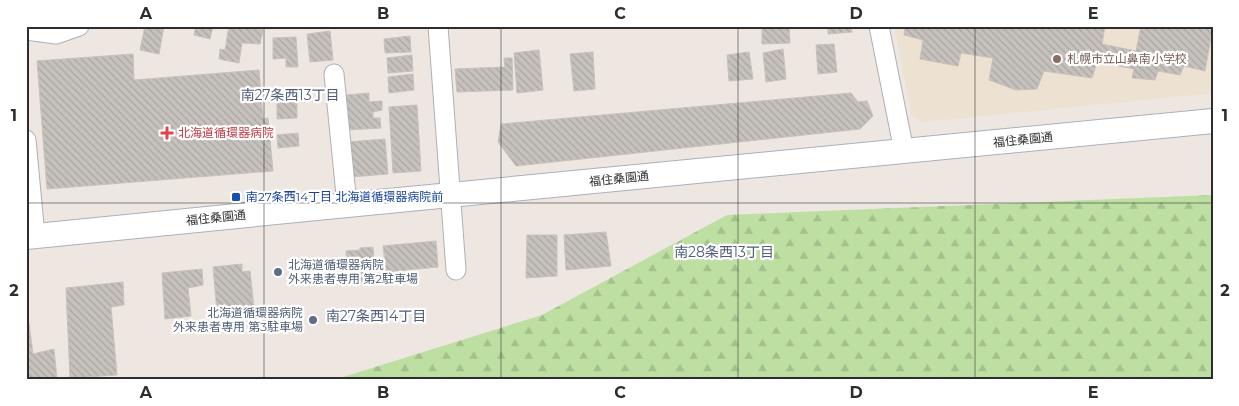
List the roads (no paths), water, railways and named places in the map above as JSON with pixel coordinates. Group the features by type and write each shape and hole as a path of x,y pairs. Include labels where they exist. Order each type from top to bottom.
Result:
{"street":[{"path":"26,30 56,34 79,26"},
{"path":"438,26 456,270"},
{"path":"879,26 904,151"},
{"path":"334,74 346,205"},
{"name":"福住桑園通","path":"31,237 1213,121"},
{"path":"26,140 31,237"}],"place":[{"name":"札幌市立山鼻南小学校","path":"1057,59"},
{"name":"北海道循環器病院","path":"167,133"},
{"name":"南27条西14丁目 北海道循環器病院前","path":"236,197"},
{"name":"北海道循環器病院 外来患者専用 第2駐車場","path":"278,272"},
{"name":"北海道循環器病院 外来患者専用 第3駐車場","path":"313,320"}],"district":[{"name":"南27条西13丁目","path":"290,95"},
{"name":"南28条西13丁目","path":"724,252"},
{"name":"南27条西14丁目","path":"376,316"}]}
